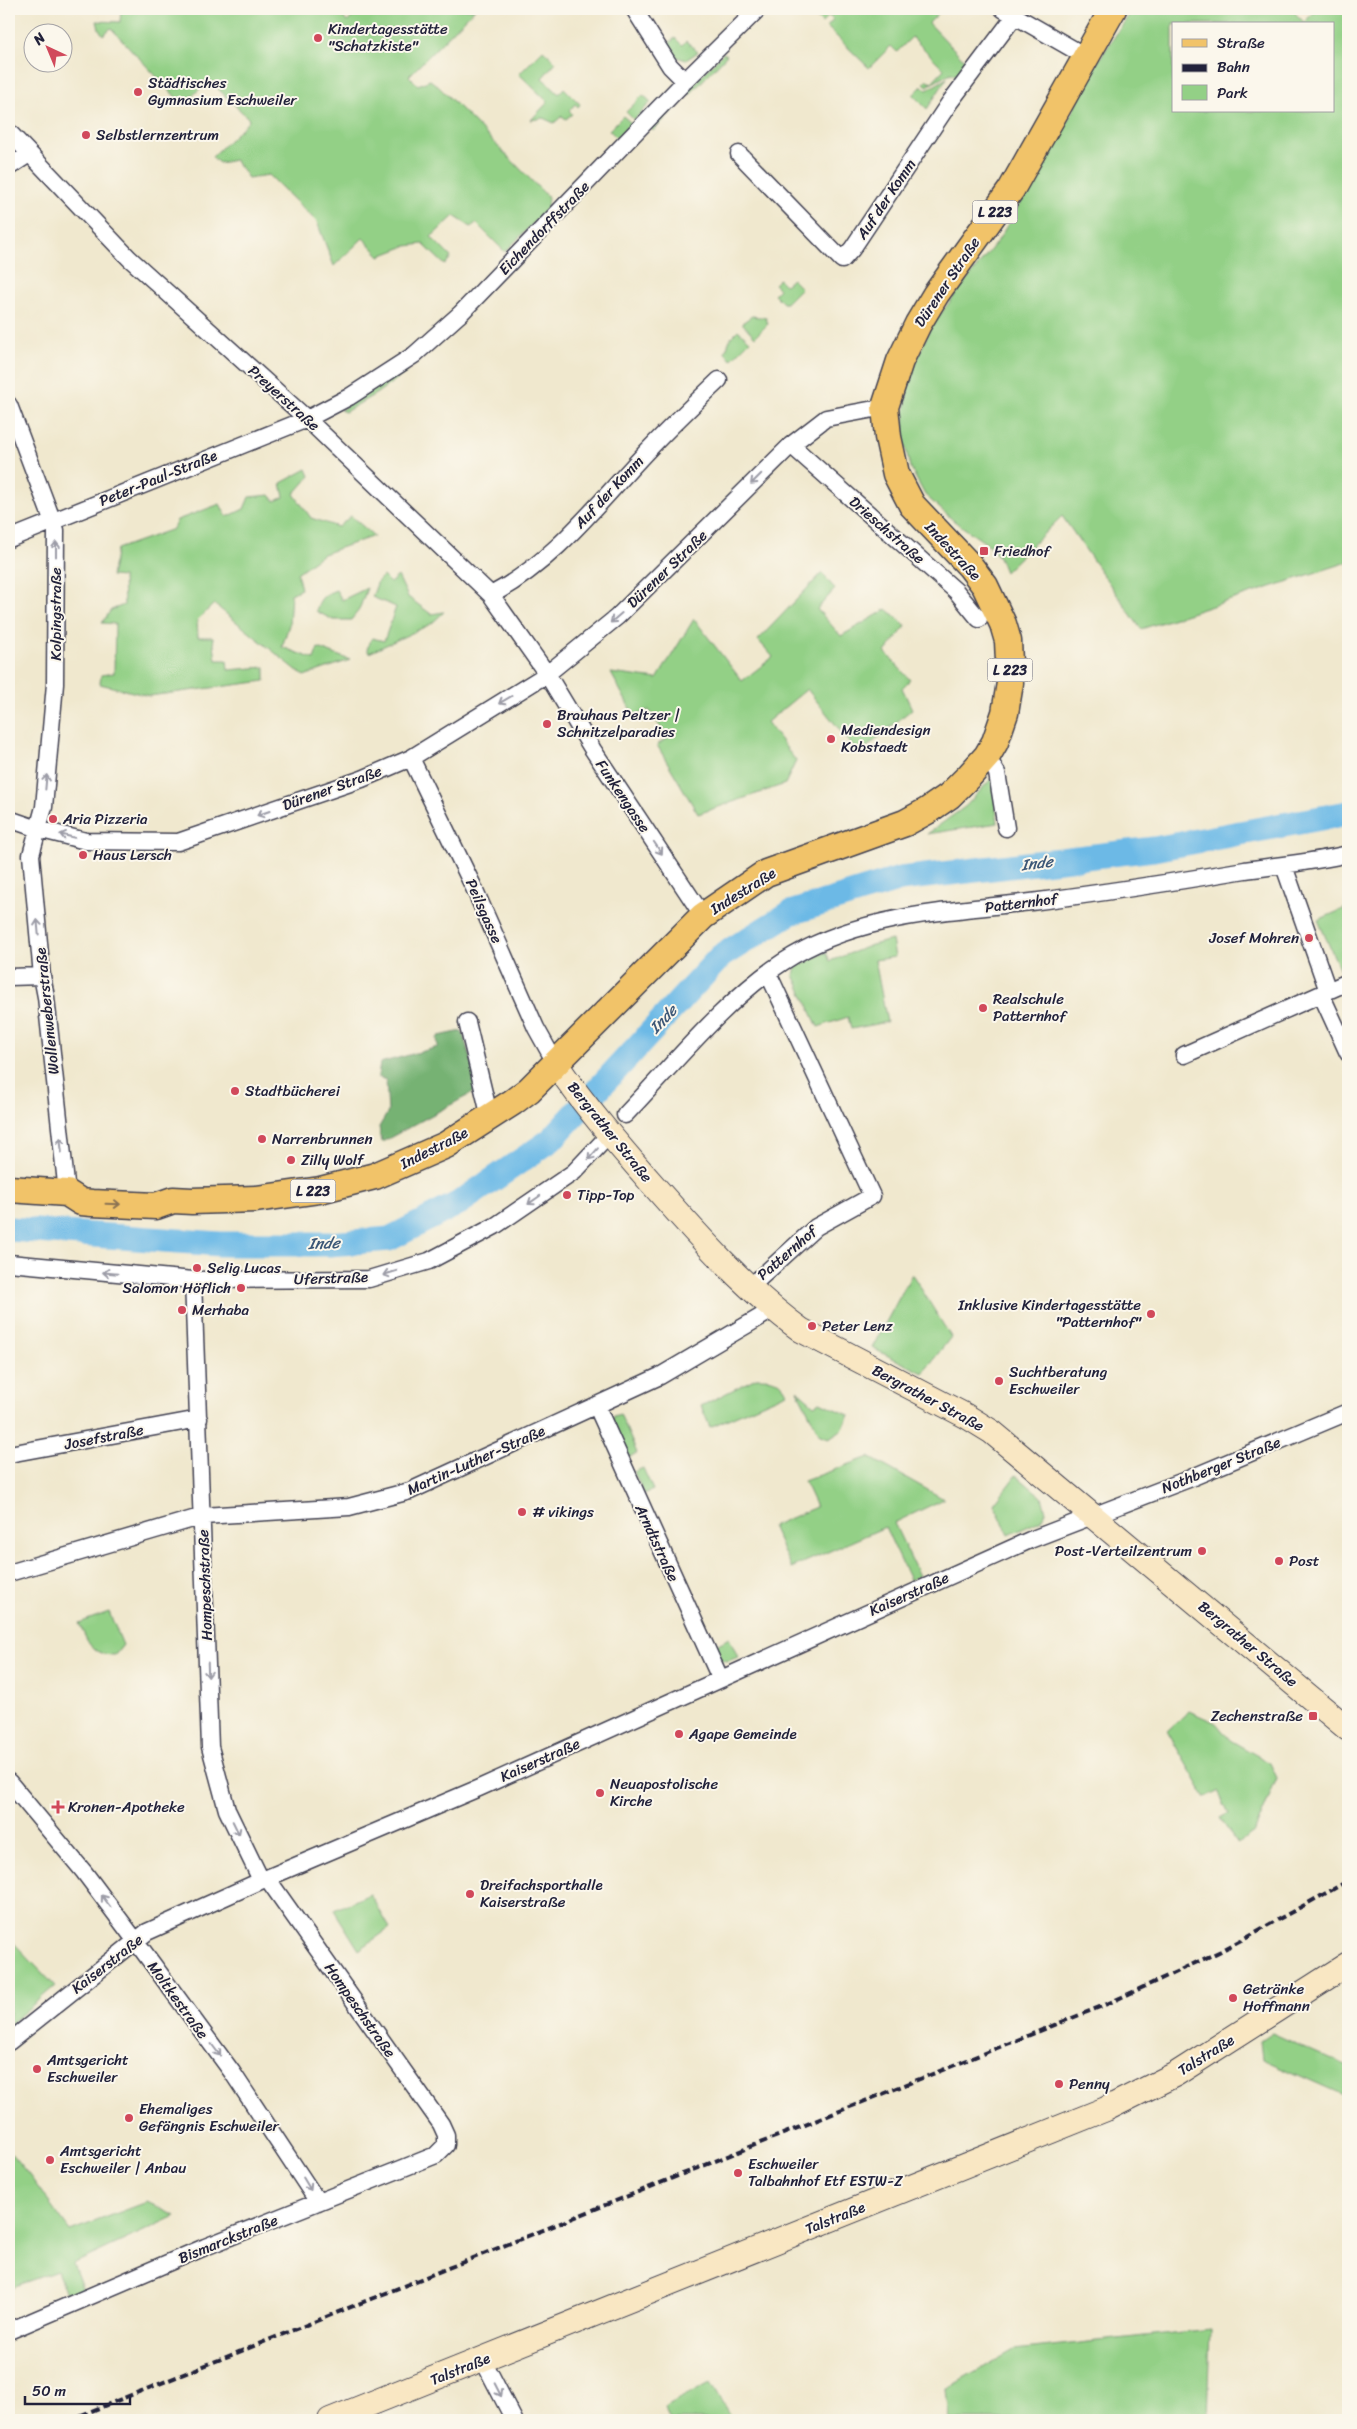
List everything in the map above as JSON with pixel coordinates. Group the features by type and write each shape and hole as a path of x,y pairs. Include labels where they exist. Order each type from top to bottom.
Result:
{"main road":[{"name":"Dürener Straße","path":"885,407 900,361 918,324 936,294 1011,190 1113,9"},
{"name":"Indestraße","path":"9,1189 67,1193 81,1202 156,1206 173,1200 256,1198 320,1190 375,1176 446,1145 524,1094 562,1073 703,916 766,873 905,823 949,796 986,756 995,742 1005,713 1010,683 1008,641 1003,624 985,586 953,547 918,513 896,474 888,437 885,407"},
{"name":"Bergrather Straße","path":"562,1073 604,1128 687,1224 774,1309 800,1330 985,1427 1348,1729"},
{"name":"Talstraße","path":"330,2420 1106,2109 1176,2074 1348,1964"}],"street":[{"path":"634,9 670,66 685,81"},
{"name":"Eichendorffstraße","path":"307,419 349,398 414,355 454,320 685,81 758,9"},
{"path":"1008,13 1085,56"},
{"name":"Auf der Komm","path":"739,154 842,260 852,249 1008,13"},
{"name":"Preyerstraße","path":"9,132 129,258 307,419 491,595 547,674"},
{"path":"9,167 29,154"},
{"name":"Auf der Komm","path":"491,595 511,584 551,552 599,506 650,448 719,380"},
{"name":"Kolpingstraße","path":"9,405 54,520 56,539 55,684 44,807 38,829"},
{"name":"Dürener Straße","path":"9,819 38,829 86,841 178,842 362,779 411,758 547,674 617,617 791,445 826,418 885,407"},
{"name":"Peter-Paul-Straße","path":"9,538 307,419"},
{"name":"Drieschstraße","path":"791,445 956,591 979,619"},
{"name":"Funkengasse","path":"547,674 592,750 703,916"},
{"path":"986,756 997,773 1006,828"},
{"name":"Peilsgasse","path":"411,758 474,888 536,1028 562,1073"},
{"name":"Wollenweberstraße","path":"38,829 31,855 42,976 46,997 67,1193"},
{"name":"Patternhof","path":"625,1115 707,1029 768,973 785,961 836,936 877,922 920,915 1118,891 1284,866 1348,854"},
{"path":"1284,866 1324,992 1348,1053"},
{"name":"Patternhof","path":"750,1287 816,1227 872,1196 768,973"},
{"path":"9,977 42,976"},
{"path":"1184,1055 1348,982"},
{"path":"467,1022 490,1118"},
{"name":"Uferstraße","path":"9,1262 193,1280 369,1279 429,1261 495,1226 574,1172 604,1128"},
{"name":"Hompeschstraße","path":"193,1280 210,1747 227,1810 264,1879 441,2124 446,2135 446,2145"},
{"name":"Martin-Luther-Straße","path":"9,1573 203,1516 350,1507 410,1491 597,1407 660,1376 774,1309"},
{"name":"Arndtstraße","path":"597,1407 720,1678"},
{"name":"Nothberger Straße","path":"1093,1515 1186,1480 1348,1412"},
{"name":"Josefstraße","path":"9,1454 198,1419"},
{"name":"Kaiserstraße","path":"9,2042 147,1932 264,1879 479,1788 1030,1540 1093,1515"},
{"name":"Moltkestraße","path":"9,1782 84,1872 135,1940 232,2072 318,2202"},
{"name":"Bismarckstraße","path":"9,2331 157,2267 436,2155 446,2145"},
{"path":"483,2360 514,2420"}],"green space":[{"path":"121,9 337,9 347,22 362,9 475,9 409,76 418,85 430,80 438,86 548,197 547,209 505,252 476,223 471,227 454,216 431,237 451,257 445,265 423,244 406,246 380,256 363,238 334,266 317,222 269,175 248,178 235,160 219,163 212,157 249,121 248,118 209,80 183,105 111,28 103,35 97,21 120,22"},
{"path":"808,9 889,9 893,12 896,9 943,9 929,23 971,67 963,78 951,73 927,86 924,83 927,80 931,83 944,69 912,37 897,52 891,46 869,68 827,27 833,20 829,16 822,23"},
{"path":"1133,9 1291,9 1304,22 1318,9 1348,9 1348,562 1141,629 1062,516 1005,572 999,557 990,546 954,521 925,495 910,467 903,436 908,381 931,326 999,239 1063,131 1093,69"},
{"path":"675,38 682,45 686,41 698,52 686,60 674,56 667,45"},
{"path":"543,50 556,62 542,78 559,94 564,88 580,104 578,107 575,104 569,111 572,114 566,119 562,116 554,123 543,118 531,120 548,102 519,74"},
{"path":"723,53 727,55 689,95 686,92"},
{"path":"947,78 927,109 913,95 922,86 927,90"},
{"path":"643,95 651,102 634,120 626,112"},
{"path":"683,95 685,98 653,131 650,128"},
{"path":"623,116 631,123 617,138 609,130"},
{"path":"779,279 785,285 792,279 801,288 786,303 783,303 774,294 779,289 774,284"},
{"path":"752,316 766,318 768,324 755,337 742,323"},
{"path":"738,330 750,341 731,360 725,352 731,337"},
{"path":"404,369 408,371 377,393 345,412 340,410"},
{"path":"307,469 310,476 294,494 311,518 338,527 351,516 374,536 323,554 297,573 301,589 291,594 289,625 282,647 314,659 318,648 350,660 304,676 214,604 197,620 198,637 213,637 216,660 227,660 228,670 265,667 265,681 149,696 100,684 101,675 114,673 115,624 102,623 111,610 124,605 123,577 111,576 117,549 173,529 177,520 220,504 227,517 244,509 249,497 270,495 275,501 284,497 281,483"},
{"path":"822,573 835,589 817,609 841,636 887,609 906,626 885,652 910,680 902,688 912,709 859,754 807,689 767,722 796,761 785,784 698,814 657,745 668,738 649,710 634,716 611,673 657,679 694,619 742,681 773,657 758,640"},
{"path":"383,576 390,583 398,576 408,597 431,614 444,612 431,624 369,653 367,649 372,638 384,641 396,607 372,597 378,581"},
{"path":"367,588 359,610 351,620 333,620 316,611 325,595 336,590 342,600"},
{"path":"992,778 998,823 927,834 966,806"},
{"path":"1348,907 1347,972 1340,970 1318,920"},
{"path":"892,940 895,957 875,960 887,1022 851,1029 848,1017 818,1027 794,975 796,967 826,952 830,961 872,945"},
{"path":"462,1031 480,1089 382,1142 379,1127 388,1112 386,1080 378,1077 380,1063 438,1047 437,1038 439,1036"},
{"path":"912,1274 951,1337 923,1373 872,1348"},
{"path":"756,1378 774,1380 782,1384 787,1393 710,1427 701,1406"},
{"path":"797,1390 814,1405 820,1402 849,1415 843,1429 829,1438 820,1435"},
{"path":"620,1414 637,1453 629,1457 612,1420 614,1416"},
{"path":"869,1457 944,1499 894,1523 919,1576 910,1580 885,1527 791,1568 772,1526 816,1507 804,1481"},
{"path":"643,1468 653,1490 644,1494 634,1472"},
{"path":"1016,1475 1042,1497 1046,1512 1040,1521 1009,1535 994,1504"},
{"path":"109,1612 123,1645 115,1655 100,1653 95,1650 79,1623"},
{"path":"729,1638 738,1657 728,1661 721,1660 713,1647"},
{"path":"1189,1711 1216,1723 1230,1740 1270,1763 1277,1778 1255,1831 1237,1844 1220,1818 1229,1813 1218,1792 1206,1798 1167,1731"},
{"path":"370,1894 390,1928 359,1950 334,1910"},
{"path":"9,1938 55,1986 9,2025"},
{"path":"1272,2033 1348,2067 1348,2097 1262,2059 1260,2041"},
{"path":"9,2151 70,2231 147,2202 176,2216 73,2264 86,2298 70,2305 57,2271 9,2288"},
{"path":"1210,2329 1207,2420 949,2420 946,2389 1014,2350"},
{"path":"710,2383 732,2420 670,2420 664,2408"}],"waterway":[{"name":"Inde","path":"9,1229 220,1244 330,1244 389,1239 459,1203 551,1140 721,956 790,913 900,879 1154,849 1348,813"}],"railway":[{"path":"69,2420 1107,2004 1221,1951 1348,1881"}],"place":[{"name":"Kindertagesstätte \"Schatzkiste\"","path":"318,38"},
{"name":"Städtisches Gymnasium Eschweiler","path":"138,92"},
{"name":"Selbstlernzentrum","path":"86,135"},
{"name":"Friedhof","path":"984,551"},
{"name":"Brauhaus Peltzer | Schnitzelparadies","path":"547,724"},
{"name":"Mediendesign Kobstaedt","path":"831,739"},
{"name":"Aria Pizzeria","path":"53,819"},
{"name":"Haus Lersch","path":"83,855"},
{"name":"Josef Mohren","path":"1309,938"},
{"name":"Realschule Patternhof","path":"983,1008"},
{"name":"Stadtbücherei","path":"235,1091"},
{"name":"Narrenbrunnen","path":"262,1139"},
{"name":"Zilly Wolf","path":"291,1160"},
{"name":"Tipp-Top","path":"567,1195"},
{"name":"Selig Lucas","path":"197,1268"},
{"name":"Salomon Höflich","path":"241,1288"},
{"name":"Merhaba","path":"182,1310"},
{"name":"Inklusive Kindertagesstätte \"Patternhof\"","path":"1151,1314"},
{"name":"Peter Lenz","path":"812,1326"},
{"name":"Suchtberatung Eschweiler","path":"999,1381"},
{"name":"# vikings","path":"522,1512"},
{"name":"Post-Verteilzentrum","path":"1202,1551"},
{"name":"Post","path":"1279,1561"},
{"name":"Zechenstraße","path":"1313,1716"},
{"name":"Agape Gemeinde","path":"679,1734"},
{"name":"Neuapostolische Kirche","path":"600,1793"},
{"name":"Kronen-Apotheke","path":"58,1807"},
{"name":"Dreifachsporthalle Kaiserstraße","path":"470,1894"},
{"name":"Getränke Hoffmann","path":"1233,1998"},
{"name":"Amtsgericht Eschweiler","path":"37,2069"},
{"name":"Penny","path":"1059,2084"},
{"name":"Ehemaliges Gefängnis Eschweiler","path":"129,2118"},
{"name":"Amtsgericht Eschweiler | Anbau","path":"50,2160"},
{"name":"Eschweiler Talbahnhof Etf ESTW-Z","path":"738,2173"}]}
